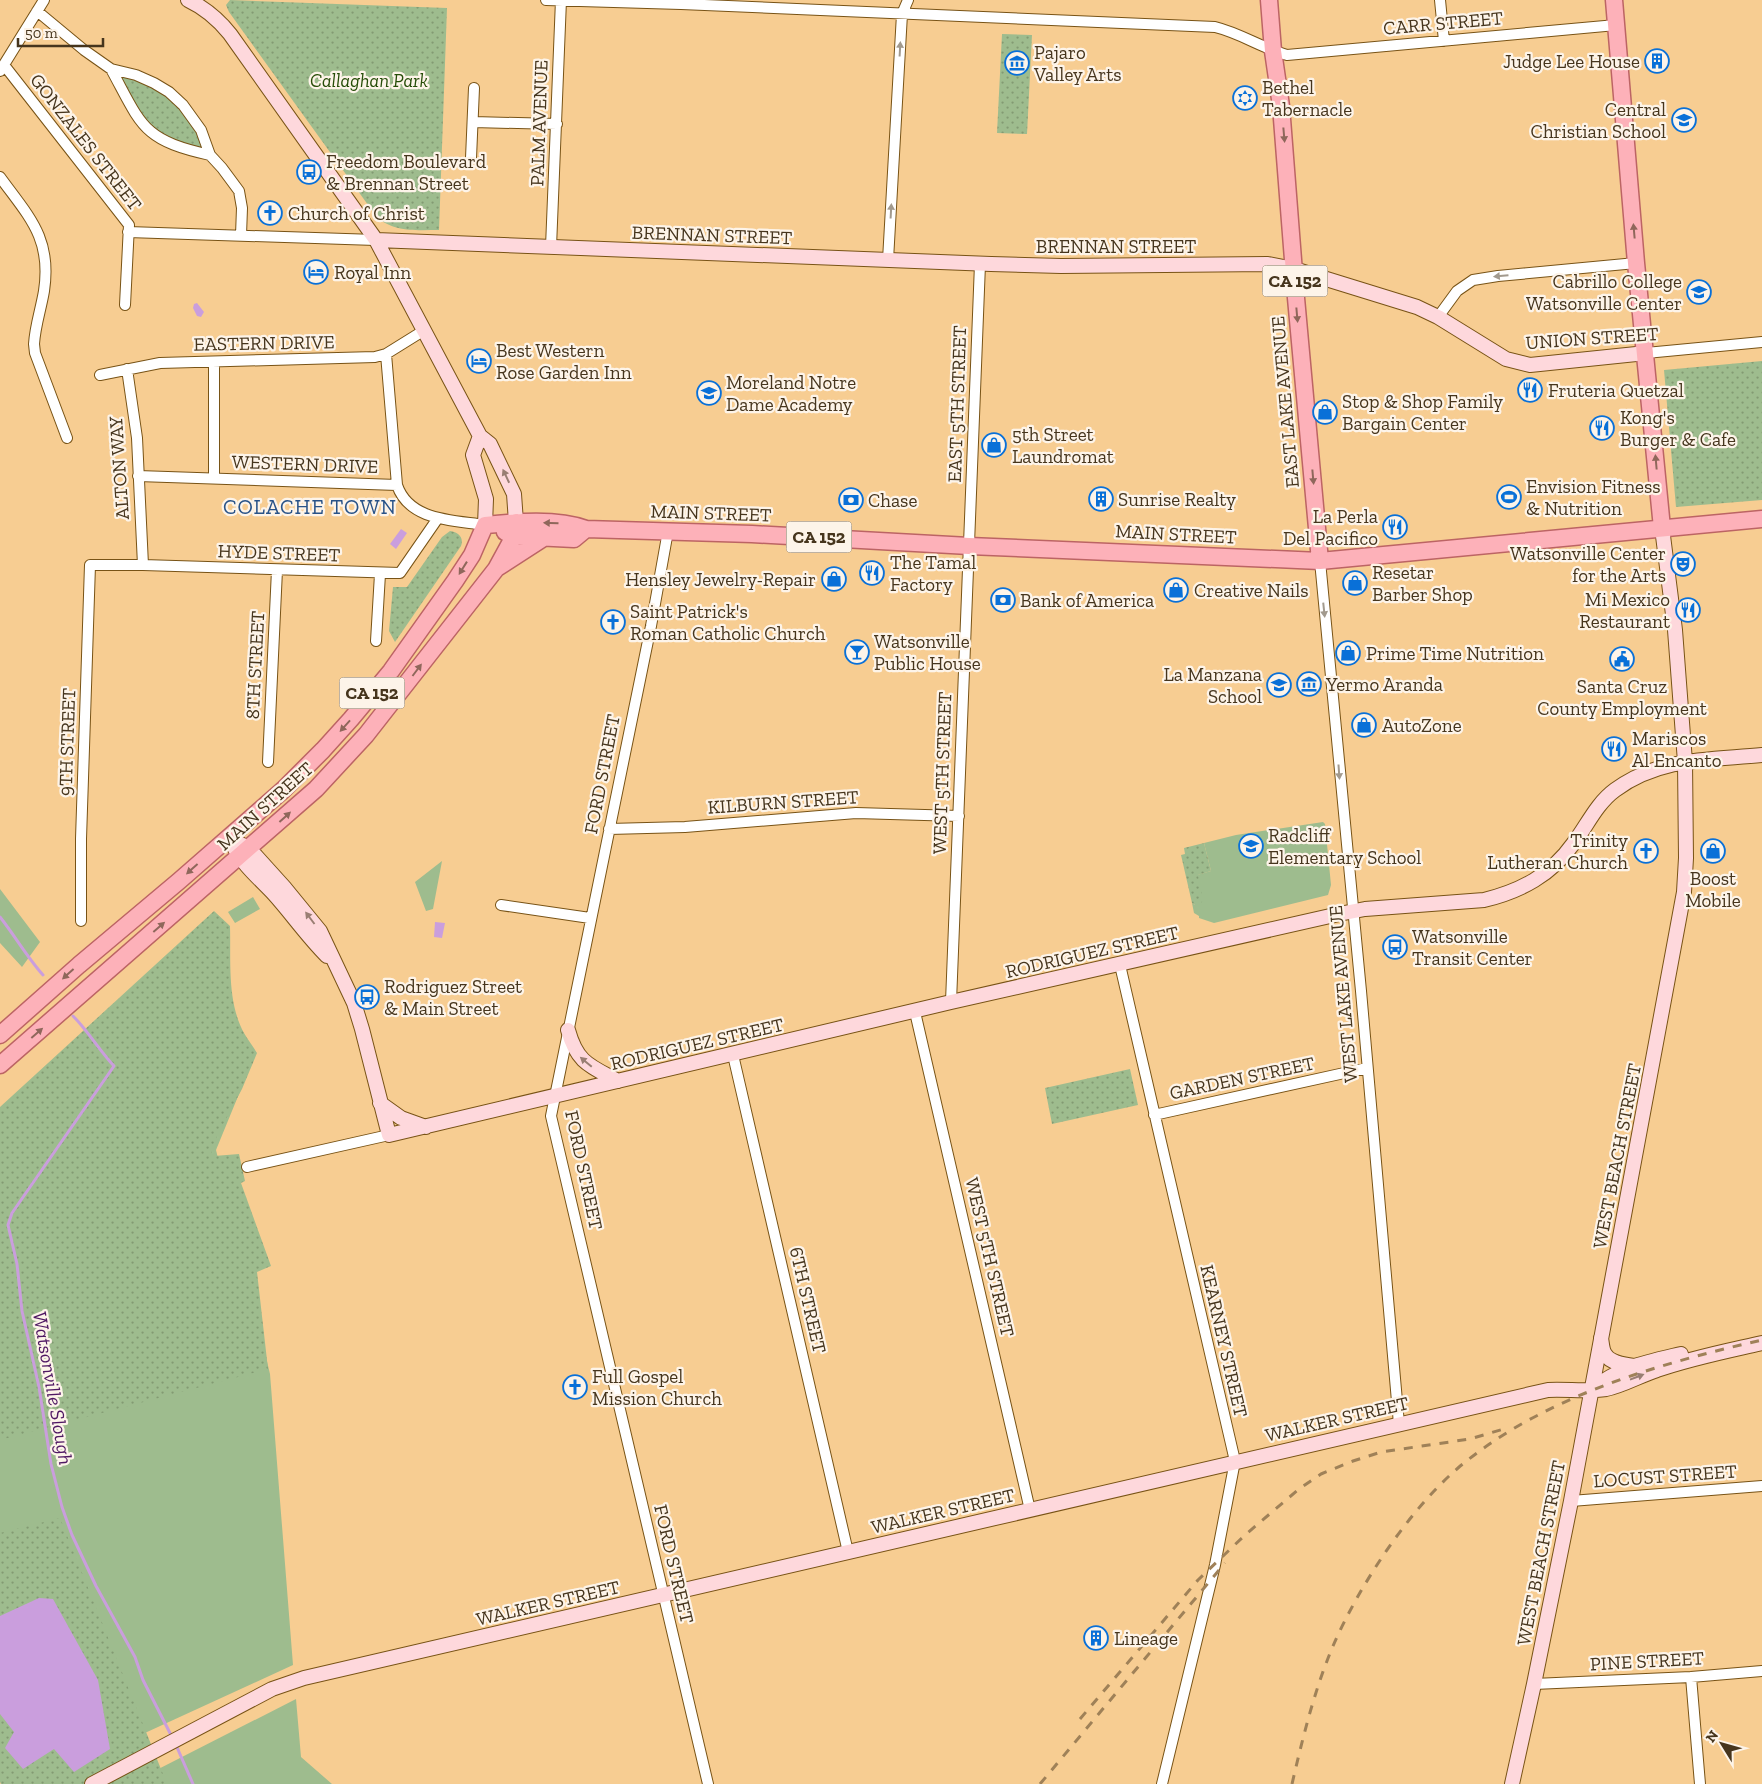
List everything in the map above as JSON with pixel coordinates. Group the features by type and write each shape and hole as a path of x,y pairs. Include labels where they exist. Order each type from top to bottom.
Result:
{"main road":[{"path":"188,0 207,4 376,240 480,436 490,444 514,494 515,529"},
{"name":"EAST LAKE AVENUE","path":"1269,0 1281,106 1320,561"},
{"path":"1614,0 1636,263 1662,528"},
{"name":"BRENNAN STREET","path":"376,240 980,264 1068,266 1268,264 1294,269"},
{"name":"UNION STREET","path":"1294,269 1417,307 1438,317 1506,359 1530,364 1646,353"},
{"path":"480,436 473,455 486,499 485,525"},
{"name":"MAIN STREET","path":"515,529 574,524 586,528 1320,561 1762,519"},
{"name":"MAIN STREET","path":"0,1035 283,790 351,719 391,671 455,581 472,555 485,525 515,529 546,537 574,539 586,528"},
{"name":"WEST BEACH STREET","path":"1512,1784 1571,1501 1660,1030 1684,892 1686,858 1685,762 1675,630 1662,528"},
{"name":"MAIN STREET","path":"0,1066 316,789 366,735 496,569 515,529"},
{"path":"496,569 546,537"},
{"name":"RODRIGUEZ STREET","path":"389,1135 952,1002 1352,912 1484,900 1521,888 1543,876 1574,844 1602,803 1615,790 1638,776 1668,764 1762,755"},
{"path":"229,837 244,853 284,887 320,931 354,1003 389,1135"},
{"path":"568,1030 574,1050 584,1061 618,1081"},
{"path":"380,1103 401,1118 426,1127"},
{"path":"1591,1391 1608,1377 1634,1366 1762,1335"},
{"path":"1601,1338 1605,1355 1611,1360 1624,1365 1634,1366"},
{"name":"WALKER STREET","path":"92,1784 272,1689 304,1678 1548,1390 1591,1391 1607,1389 1658,1370 1698,1358 1762,1343"}],"street":[{"path":"2,68 44,0"},
{"name":"CARR STREET","path":"546,0 1215,27 1232,32 1274,51 1290,55 1616,24"},
{"name":"PALM AVENUE","path":"551,247 561,0"},
{"path":"888,260 902,14 908,0"},
{"path":"1440,0 1444,41"},
{"path":"37,11 84,50 111,69 154,82 176,98 195,120 206,141 210,155 238,191 242,208 241,235"},
{"name":"GONZALES STREET","path":"2,68 129,225 124,305"},
{"path":"111,69 132,110 150,132 160,140 173,146 210,155"},
{"path":"471,158 474,88"},
{"path":"473,122 557,124"},
{"path":"0,177 35,224 41,237 44,250 45,276 34,344 35,352 67,438"},
{"name":"BRENNAN STREET","path":"128,232 376,240"},
{"path":"1438,317 1457,291 1473,280 1636,263"},
{"name":"EAST 5TH STREET","path":"970,546 980,264"},
{"name":"EASTERN DRIVE","path":"100,375 160,363 375,357 386,354 423,330"},
{"name":"UNION STREET","path":"1646,353 1762,342"},
{"path":"386,354 397,485"},
{"path":"214,362 214,478"},
{"name":"ALTON WAY","path":"127,369 137,438 143,565"},
{"name":"WESTERN DRIVE","path":"138,476 397,485 400,493 410,505 426,515 485,525"},
{"name":"HYDE STREET","path":"90,565 143,565 380,574 400,573 438,518"},
{"name":"FORD STREET","path":"668,531 551,1116 708,1784"},
{"name":"WEST 5TH STREET","path":"952,1002 970,546"},
{"name":"WEST LAKE AVENUE","path":"1320,561 1399,1424"},
{"name":"9TH STREET","path":"81,921 81,839 90,565"},
{"name":"8TH STREET","path":"268,762 277,570"},
{"path":"376,641 380,574"},
{"name":"KILBURN STREET","path":"609,829 685,826 856,813 959,816"},
{"path":"501,905 590,918"},
{"name":"KEARNEY STREET","path":"1120,964 1235,1461 1215,1565 1162,1784"},
{"name":"WEST 5TH STREET","path":"915,1012 1030,1510"},
{"name":"6TH STREET","path":"733,1055 848,1552"},
{"name":"GARDEN STREET","path":"1154,1115 1367,1068"},
{"name":"RODRIGUEZ STREET","path":"247,1167 389,1135"},
{"name":"LOCUST STREET","path":"1571,1501 1762,1486"},
{"name":"PINE STREET","path":"1534,1684 1691,1677 1762,1671"},
{"path":"1691,1677 1700,1784"}],"green space":[{"name":"Callaghan Park","path":"230,0 447,8 439,230 398,228 376,216 229,12 226,5"},
{"path":"1002,34 1032,35 1027,134 997,133"},
{"path":"119,76 152,86 171,99 180,107 194,126 205,150 170,139 148,123"},
{"path":"1762,361 1762,500 1676,507 1664,370"},
{"path":"450,531 460,536 462,540 461,546 395,642 389,631 393,587 407,587 442,537"},
{"path":"1323,822 1325,824 1331,885 1328,895 1214,923 1199,918 1194,913 1192,903 1195,905 1197,875 1211,871 1204,843 1236,835"},
{"path":"1204,843 1211,871 1198,875 1203,900 1195,905 1192,903 1181,855 1185,854 1184,848"},
{"path":"442,861 433,909 426,911 415,882"},
{"path":"0,889 40,942 22,967 0,943"},
{"path":"253,897 260,909 235,923 228,912"},
{"path":"214,911 230,926 232,995 244,1033 257,1053 242,1089 217,1136 211,1154 214,1156 239,1154 245,1181 241,1183 271,1266 257,1272 268,1369 0,1440 0,1107"},
{"path":"250,1067 216,1150 270,1374 293,1665 110,1749 0,1616 0,1112"},
{"path":"1130,1069 1138,1105 1052,1124 1045,1088"},
{"path":"60,1518 167,1784 1,1784 0,1782 0,1533"},
{"path":"296,1699 301,1757 332,1784 129,1784"}],"shaded area":[{"path":"197,303 204,312 201,317 197,316 193,308 194,304"},
{"path":"401,529 407,533 396,549 390,544"},
{"path":"435,922 445,923 442,938 434,937"},
{"path":"39,1598 53,1599 98,1680 110,1749 74,1772 54,1749 23,1769 5,1748 14,1732 0,1714 0,1616"}],"waterway":[{"name":"Watsonville Slough","path":"0,917 43,975"},
{"name":"Watsonville Slough","path":"73,1016 114,1066 12,1213 8,1225 17,1264 22,1311 39,1387 51,1464 62,1507 72,1535 96,1586 135,1657 143,1680 172,1737"},
{"name":"Watsonville Slough","path":"176,1745 193,1784"}],"railway":[{"path":"1292,1784 1305,1732 1326,1663 1356,1599 1403,1527 1439,1486 1458,1468 1491,1443 1526,1421 1602,1386 1682,1360 1762,1340"},
{"path":"1080,1719 1198,1580 1245,1535 1299,1489 1321,1474 1381,1452 1470,1439 1507,1428"},
{"path":"1040,1784 1225,1563"}],"place":[{"name":"Judge Lee House","path":"1657,61"},
{"name":"Pajaro Valley Arts","path":"1017,63"},
{"name":"Bethel Tabernacle","path":"1245,98"},
{"name":"Central Christian School","path":"1684,120"},
{"name":"Freedom Boulevard & Brennan Street","path":"309,172"},
{"name":"Church of Christ","path":"270,213"},
{"name":"Royal Inn","path":"316,272"},
{"name":"Cabrillo College Watsonville Center","path":"1699,292"},
{"name":"Best Western Rose Garden Inn","path":"479,361"},
{"name":"Fruteria Quetzal","path":"1530,390"},
{"name":"Moreland Notre Dame Academy","path":"709,393"},
{"name":"Stop & Shop Family Bargain Center","path":"1325,412"},
{"name":"Kong's Burger & Cafe","path":"1602,428"},
{"name":"5th Street Laundromat","path":"994,445"},
{"name":"Envision Fitness & Nutrition","path":"1509,497"},
{"name":"Sunrise Realty","path":"1101,499"},
{"name":"Chase","path":"851,500"},
{"name":"La Perla Del Pacifico","path":"1395,527"},
{"name":"Watsonville Center for the Arts","path":"1683,564"},
{"name":"The Tamal Factory","path":"872,573"},
{"name":"Hensley Jewelry-Repair","path":"834,579"},
{"name":"Resetar Barber Shop","path":"1355,583"},
{"name":"Creative Nails","path":"1176,590"},
{"name":"Bank of America","path":"1003,600"},
{"name":"Mi Mexico Restaurant","path":"1688,610"},
{"name":"Saint Patrick's Roman Catholic Church","path":"613,622"},
{"name":"Watsonville Public House","path":"857,652"},
{"name":"Prime Time Nutrition","path":"1348,653"},
{"name":"Santa Cruz County Employment","path":"1622,659"},
{"name":"Yermo Aranda","path":"1309,684"},
{"name":"La Manzana School","path":"1279,685"},
{"name":"AutoZone","path":"1364,725"},
{"name":"Mariscos Al Encanto","path":"1614,749"},
{"name":"Radcliff Elementary School","path":"1251,846"},
{"name":"Trinity Lutheran Church","path":"1646,851"},
{"name":"Boost Mobile","path":"1713,851"},
{"name":"Watsonville Transit Center","path":"1395,947"},
{"name":"Rodriguez Street & Main Street","path":"367,997"},
{"name":"Full Gospel Mission Church","path":"575,1387"},
{"name":"Lineage","path":"1096,1638"}],"district":[{"name":"COLACHE TOWN","path":"310,506"}]}
